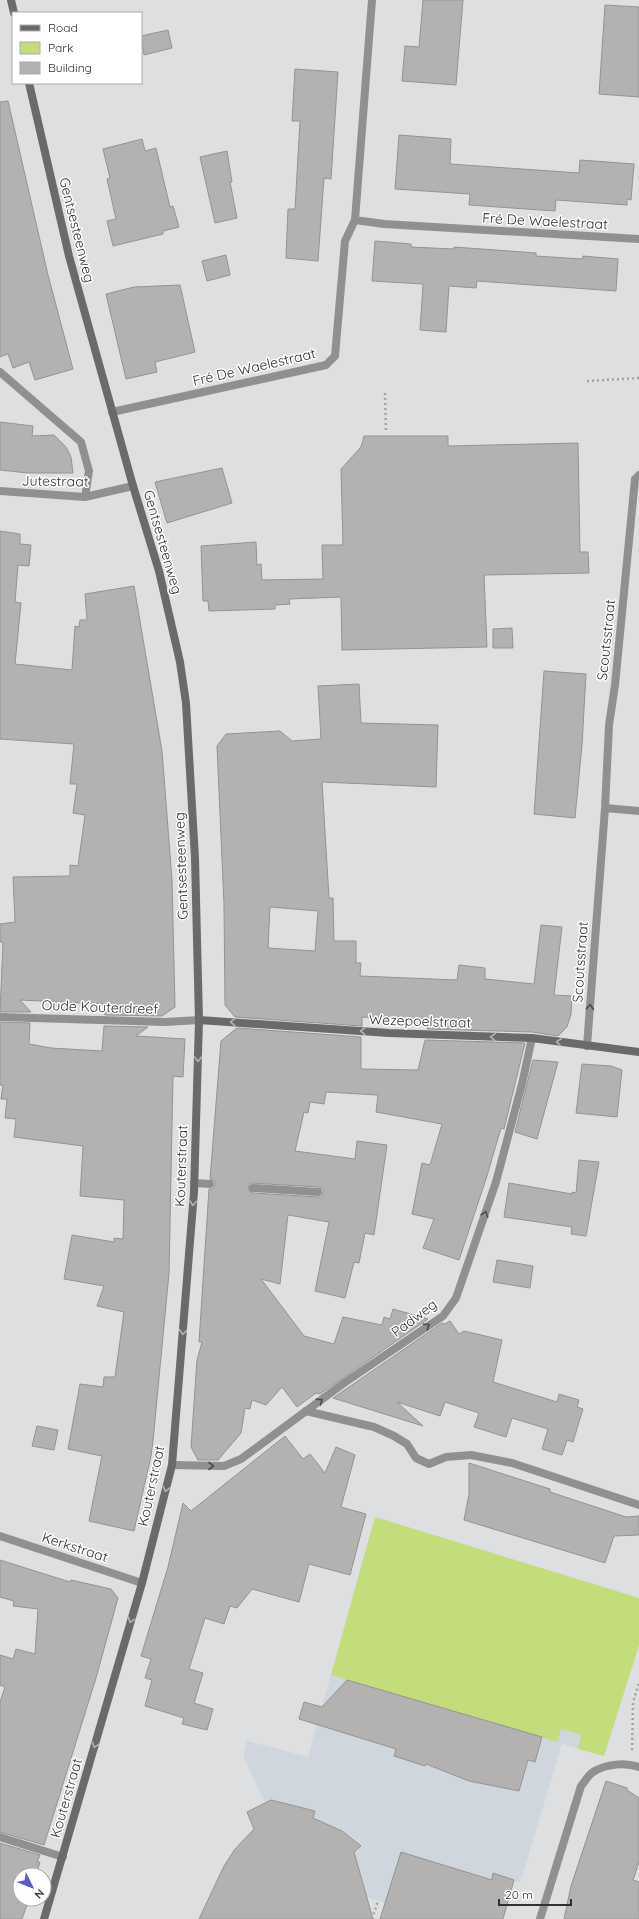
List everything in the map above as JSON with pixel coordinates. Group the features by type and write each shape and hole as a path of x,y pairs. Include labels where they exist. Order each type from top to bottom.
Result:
{"street":[{"path":"11,0 14,12"},
{"name":"Fré De Waelestraat","path":"112,412 326,365 335,356 345,241 354,220 372,0"},
{"name":"Gentsesteenweg","path":"29,84 69,256 133,486 159,571 180,662 186,703 194,858 199,1020"},
{"name":"Fré De Waelestraat","path":"354,220 384,224 639,239"},
{"path":"0,372 81,442 89,471 85,497"},
{"name":"Scoutsstraat","path":"587,1046 605,808 609,725 615,685 635,479 639,475"},
{"name":"Jutestraat","path":"0,491 85,497 133,486"},
{"path":"605,808 639,811"},
{"name":"Oude Kouterdreef","path":"0,1017 166,1022 199,1020"},
{"name":"Wezepoelstraat","path":"199,1020 390,1033 532,1038 639,1052"},
{"name":"Kouterstraat","path":"44,1919 142,1583 172,1465 194,1183 199,1020"},
{"name":"Padweg","path":"172,1465 224,1466 241,1459 306,1411 442,1316 456,1298 496,1182 522,1084 532,1038"},
{"path":"194,1183 210,1184"},
{"path":"253,1188 318,1192"},
{"path":"306,1411 381,1430 407,1444 416,1458 429,1464 446,1457 471,1455 512,1462 639,1505"},
{"name":"Kerkstraat","path":"0,1536 142,1583"},
{"path":"540,1919 581,1786 592,1773 606,1765 636,1766"},
{"path":"0,1837 63,1857"}],"path":[{"path":"587,381 639,378"},
{"path":"385,393 386,433"},
{"path":"636,1766 633,1703 639,1682"},
{"path":"372,1919 378,1901"}],"shaded area":[{"path":"375,1517 639,1598 639,1645 604,1756 562,1744 520,1883 494,1873 492,1880 385,1903 361,1895 361,1874 357,1861 352,1853 360,1846 342,1831 321,1821 311,1819 275,1822 243,1756 247,1741 308,1757"}],"green space":[{"path":"375,1517 639,1598 639,1645 604,1756 578,1749 581,1735 561,1729 557,1742 331,1675"}],"building":[{"path":"423,0 463,0 456,85 402,81 405,46 419,47"},
{"path":"605,5 639,7 639,97 599,94"},
{"path":"168,30 172,48 144,55 142,36"},
{"path":"295,69 338,72 331,179 324,178 318,261 286,258 288,209 295,209 300,121 292,121"},
{"path":"8,101 48,275 73,369 35,380 29,362 13,368 8,354 0,357 0,102"},
{"path":"399,135 451,139 450,164 579,173 580,160 634,164 631,200 627,199 627,205 556,200 555,211 469,205 470,194 395,189"},
{"path":"142,139 145,151 156,148 170,207 173,206 179,227 163,231 163,234 113,246 107,221 116,219 107,179 110,178 103,149"},
{"path":"227,151 232,182 230,182 237,218 215,223 200,157"},
{"path":"375,241 411,244 411,247 454,249 454,247 536,253 536,256 582,259 583,256 618,259 616,291 477,281 476,288 449,286 446,332 420,330 423,284 372,281"},
{"path":"226,255 230,275 207,281 202,261"},
{"path":"180,285 195,352 155,362 157,372 126,379 106,294 134,287"},
{"path":"0,422 33,426 32,436 54,435 66,447 71,457 73,473 28,473 0,470"},
{"path":"364,436 448,436 448,446 578,443 580,552 588,552 589,573 484,575 487,647 342,650 341,597 289,599 290,604 275,605 275,609 209,611 208,601 203,601 201,546 256,542 257,565 261,564 262,580 323,579 322,545 343,545 341,469 361,447"},
{"path":"222,468 232,503 167,523 155,482"},
{"path":"0,531 20,534 20,544 31,545 29,566 18,565 15,602 21,603 15,664 72,670 75,626 79,627 80,620 87,620 85,594 134,586 162,751 172,880 175,1007 162,1016 105,1015 105,1006 103,1006 103,1004 20,1000 31,1012 0,1012 3,942 0,942 0,924 15,922 13,877 70,876 70,865 78,866 85,815 73,813 77,784 70,784 74,744 0,739"},
{"path":"512,628 513,648 493,648 493,629"},
{"path":"544,671 586,674 582,745 575,818 534,814"},
{"path":"359,684 361,723 438,725 436,787 322,782 329,898 333,898 334,941 356,941 356,963 361,963 360,976 457,980 459,965 485,968 485,979 534,984 541,925 562,927 554,995 572,996 571,1014 567,1027 558,1036 532,1032 427,1029 429,1021 362,1017 362,1026 235,1017 225,1005 224,905 217,746 226,734 280,731 292,741 321,739 318,686","holes":["270,907 318,911 315,951 268,948"]},
{"path":"0,1022 30,1023 29,1044 51,1048 102,1051 104,1026 148,1027 136,1036 185,1039 183,1077 173,1076 169,1273 153,1441 134,1531 89,1521 102,1456 68,1449 80,1384 103,1387 104,1377 115,1377 124,1312 97,1306 104,1286 64,1279 72,1235 114,1242 114,1238 123,1239 124,1200 80,1196 83,1146 14,1137 16,1119 5,1118 7,1099 1,1099 3,1085 0,1085"},
{"path":"237,1028 361,1037 361,1069 418,1070 425,1040 525,1043 504,1129 501,1128 459,1260 423,1248 434,1219 412,1214 422,1163 430,1165 442,1124 376,1112 378,1095 326,1092 324,1104 310,1102 308,1113 304,1112 295,1151 355,1159 357,1141 387,1145 374,1235 365,1233 359,1263 354,1262 345,1298 315,1291 329,1222 288,1215 280,1284 261,1279 304,1336 334,1344 343,1317 382,1325 384,1317 390,1319 393,1309 428,1319 320,1394 316,1393 297,1407 282,1387 266,1405 252,1400 250,1409 245,1408 241,1433 218,1460 198,1460 191,1447 197,1360 202,1342 199,1342 209,1189 213,1189 215,1185 215,1181 210,1179 221,1041","holes":["250,1183 318,1187 323,1189 321,1197 253,1193 248,1190"]},
{"path":"533,1060 558,1062 537,1139 515,1132"},
{"path":"582,1064 611,1066 622,1070 617,1117 576,1113"},
{"path":"579,1160 599,1162 586,1236 571,1234 572,1227 504,1217 509,1183 572,1194 572,1192 576,1193"},
{"path":"497,1260 533,1266 530,1288 493,1282"},
{"path":"450,1321 459,1334 464,1331 502,1340 493,1382 557,1402 559,1394 579,1400 577,1407 583,1409 573,1442 567,1440 562,1455 542,1449 548,1429 512,1418 506,1437 474,1427 479,1413 445,1402 440,1416 397,1402 423,1426 333,1398 442,1323 445,1324"},
{"path":"37,1426 58,1430 54,1450 32,1446"},
{"path":"285,1436 303,1459 310,1454 325,1473 336,1447 355,1455 341,1507 366,1514 350,1575 309,1564 299,1602 252,1589 237,1608 230,1606 224,1624 205,1618 189,1669 203,1673 194,1703 213,1709 207,1730 182,1724 184,1718 145,1706 152,1680 145,1678 151,1659 141,1656 168,1567 183,1503 191,1511"},
{"path":"469,1463 550,1489 550,1492 626,1517 639,1516 639,1535 614,1536 605,1563 464,1520 469,1494"},
{"path":"0,1560 70,1582 71,1580 111,1589 118,1598 96,1678 44,1845 0,1832 0,1702 5,1687 0,1685 0,1655 13,1659 16,1649 35,1654 38,1609 13,1606 14,1601 0,1597"},
{"path":"347,1680 542,1737 535,1762 528,1760 519,1791 469,1781 426,1764 425,1766 394,1756 396,1749 299,1719 304,1702 322,1707"},
{"path":"606,1781 627,1788 627,1790 639,1798 639,1862 633,1880 639,1882 639,1919 564,1919 571,1886"},
{"path":"271,1800 315,1811 313,1818 342,1831 361,1846 354,1852 373,1919 199,1919 224,1866 235,1849 254,1829 247,1812"},
{"path":"0,1843 40,1855 37,1862 40,1862 38,1867 12,1867 12,1907 26,1907 22,1919 0,1919"},
{"path":"401,1852 492,1880 493,1873 514,1880 503,1919 380,1919"}]}
